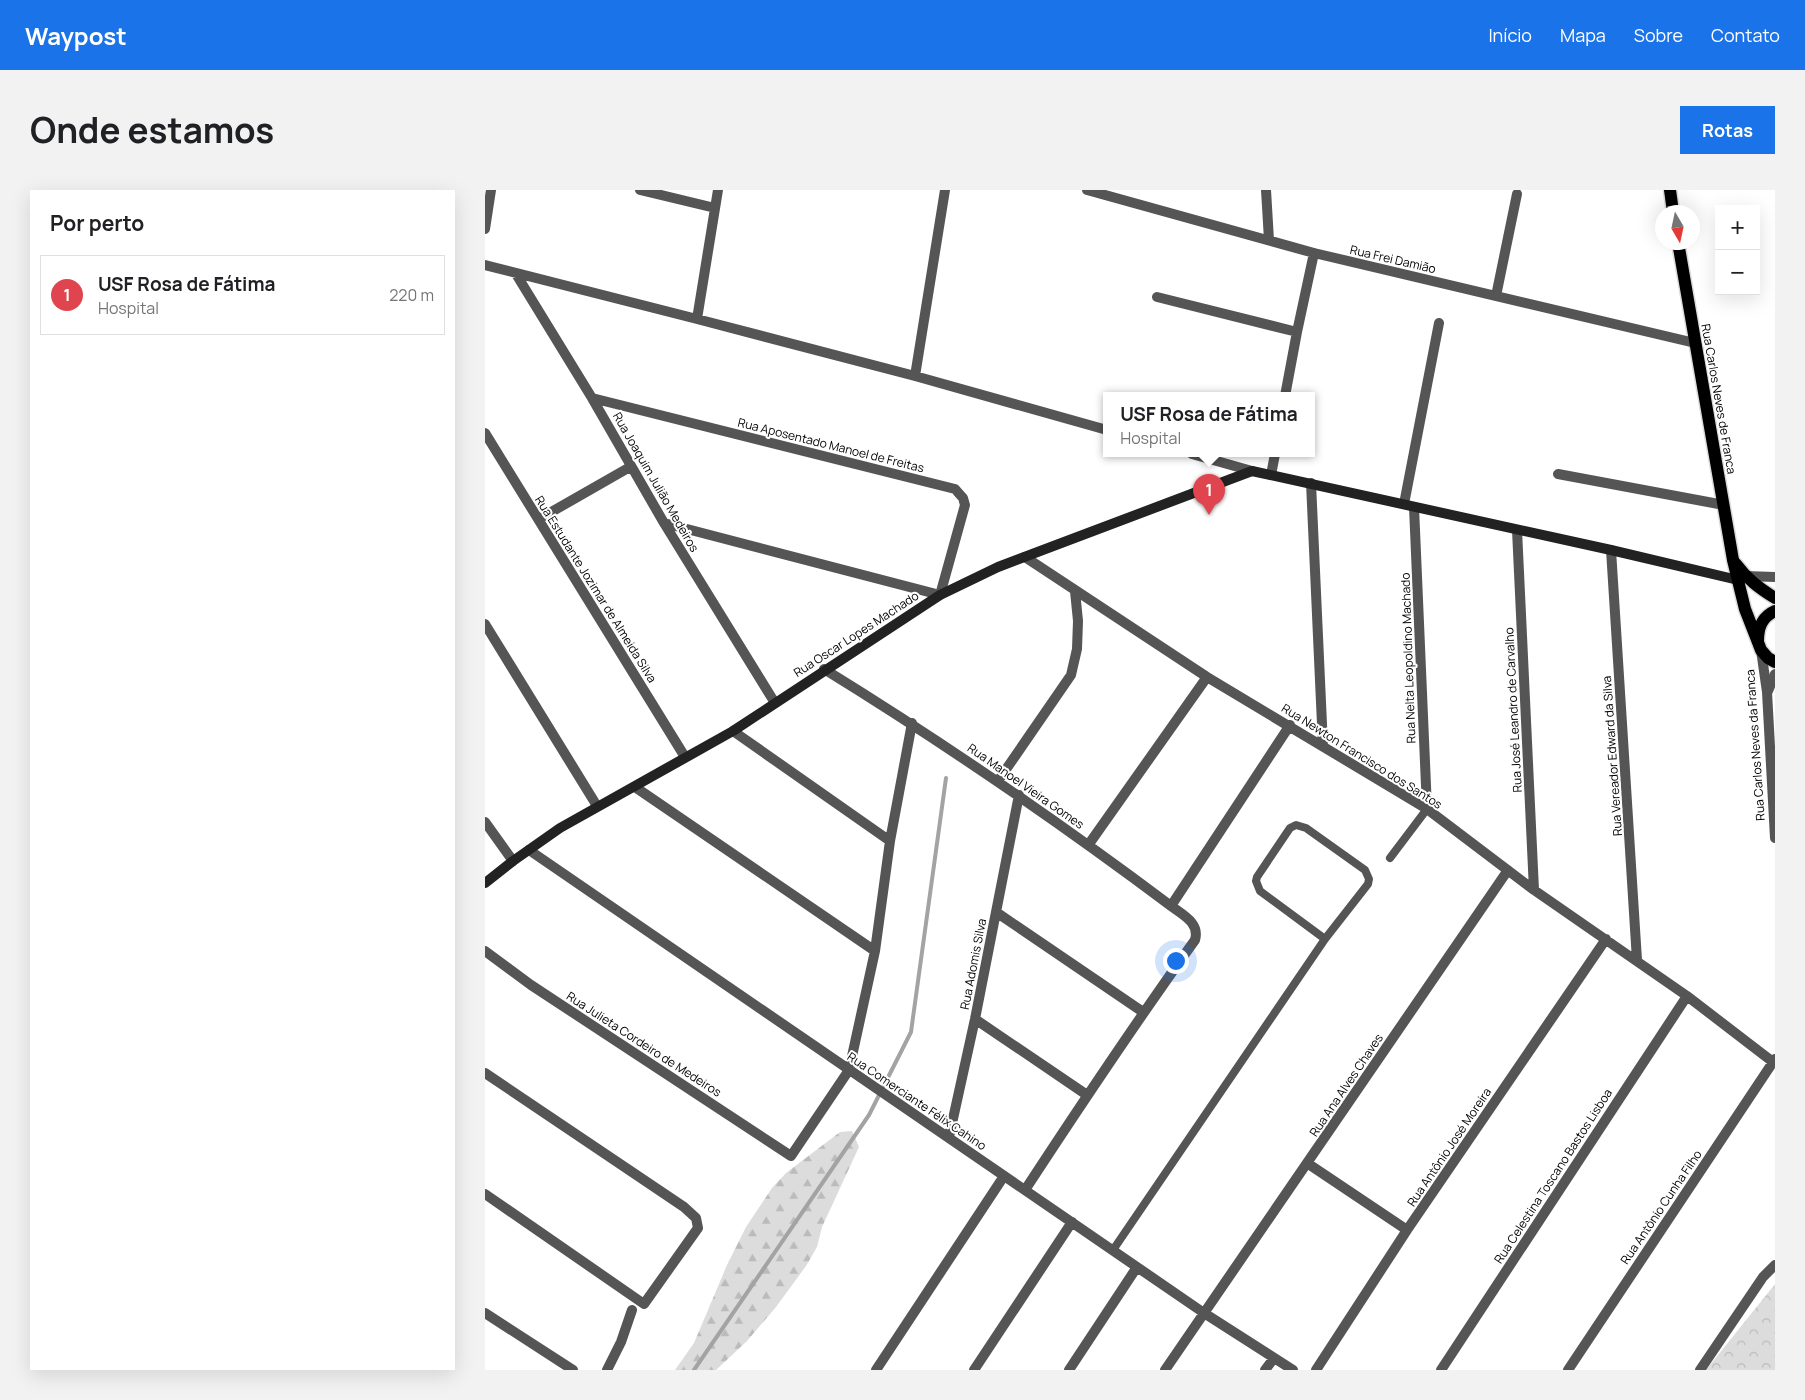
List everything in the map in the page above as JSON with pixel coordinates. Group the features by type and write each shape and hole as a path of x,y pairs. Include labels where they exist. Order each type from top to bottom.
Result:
{"main road":[{"path":"1669,190 1672,205"},
{"name":"Rua Carlos Neves de Franca","path":"1680,250 1733,560"},
{"name":"Rua Carlos Neves da Franca","path":"1733,560 1741,578 1745,608 1759,646"},
{"path":"1741,578 1775,598"},
{"path":"1775,611 1765,617 1760,624 1759,646 1768,658 1775,662"}],"street":[{"path":"485,229 491,190"},
{"path":"640,190 715,208"},
{"path":"697,319 718,190"},
{"path":"915,376 945,190"},
{"name":"Rua Frei Damião","path":"1087,190 1314,252 1695,342"},
{"path":"1266,190 1269,240"},
{"path":"1496,296 1517,194"},
{"path":"1286,392 1314,252"},
{"path":"485,266 915,376 1103,429"},
{"name":"Rua Joaquim Julião Medeiros","path":"516,274 592,398 630,467 775,703"},
{"path":"1157,297 1297,332"},
{"name":"Rua Nelta Leopoldino Machado","path":"1427,809 1409,505 1439,322"},
{"name":"Rua Aposentado Manoel de Freitas","path":"592,398 955,489 963,498 965,505 940,595"},
{"name":"Rua Estudante Jozimar de Almeida Silva","path":"485,433 685,757"},
{"path":"1203,457 1252,471 1741,578 1775,577"},
{"path":"1271,475 1274,457"},
{"path":"539,519 630,467"},
{"name":"Rua Oscar Lopes Machado","path":"485,883 529,850 597,806 635,787 733,731 824,669 963,582 1025,556 1252,471"},
{"path":"1558,474 1724,505"},
{"path":"1311,483 1323,746"},
{"path":"664,523 940,595"},
{"name":"Rua José Leandro de Carvalho","path":"1517,530 1534,890"},
{"name":"Rua Vereador Edward da Silva","path":"1611,550 1637,960"},
{"name":"Rua Newton Francisco dos Santos","path":"1025,556 1207,677 1290,725 1427,809 1534,890 1637,960 1774,1061"},
{"path":"997,781 1071,675 1077,649 1075,591"},
{"path":"485,624 597,806"},
{"name":"Rua Carlos Neves da Franca","path":"1759,646 1767,692 1775,838"},
{"name":"Rua Manoel Vieira Gomes","path":"824,669 911,723 1019,795 1089,844 1194,925 1195,940 1143,1012"},
{"path":"1767,692 1775,674"},
{"path":"1089,844 1207,677"},
{"path":"849,1070 875,950 890,841 911,723"},
{"path":"1171,906 1290,725"},
{"path":"733,731 890,841"},
{"path":"635,787 875,950"},
{"name":"Rua Adomis Silva","path":"949,1137 975,1019 1019,795"},
{"path":"485,822 513,861"},
{"name":"Rua Comerciante Félix Cahino","path":"529,850 1204,1313 1293,1370"},
{"name":"Rua Ana Alves Chaves","path":"1165,1370 1508,870"},
{"path":"996,912 1143,1012 1025,1190"},
{"name":"Rua Antônio José Moreira","path":"1316,1370 1407,1230 1606,939"},
{"name":"Rua Julieta Cordeiro de Medeiros","path":"485,951 531,985 791,1156 849,1070"},
{"name":"Rua Celestina Toscano Bastos Lisboa","path":"1441,1370 1687,996"},
{"path":"975,1019 1087,1095"},
{"name":"Rua Antônio Cunha Filho","path":"1568,1370 1774,1061"},
{"path":"485,1073 684,1207 696,1218 698,1228 644,1304 485,1194"},
{"path":"1307,1163 1407,1230"},
{"path":"876,1370 1005,1176"},
{"path":"974,1370 1072,1222"},
{"path":"1699,1370 1763,1276 1775,1265"},
{"path":"1069,1370 1137,1267"},
{"path":"607,1370 621,1342 633,1310"},
{"path":"485,1313 573,1370"},
{"path":"1265,1370 1274,1358"}],"lane":[{"path":"1390,858 1427,809"},
{"path":"1113,1250 1325,940 1368,884 1369,879 1365,870 1305,828 1296,825 1290,828 1257,877 1257,886 1260,891 1325,940"}],"green space":[{"path":"852,1131 859,1147 822,1227 817,1247 806,1266 776,1307 747,1341 716,1370 675,1370 694,1343 727,1265 746,1227 772,1188 786,1173 840,1132"},
{"path":"1775,1284 1775,1370 1706,1370"}],"waterway":[{"path":"694,1370 869,1115 911,1032 946,778"}],"place":[{"name":"USF Rosa de Fátima","path":"1209,515"}]}
